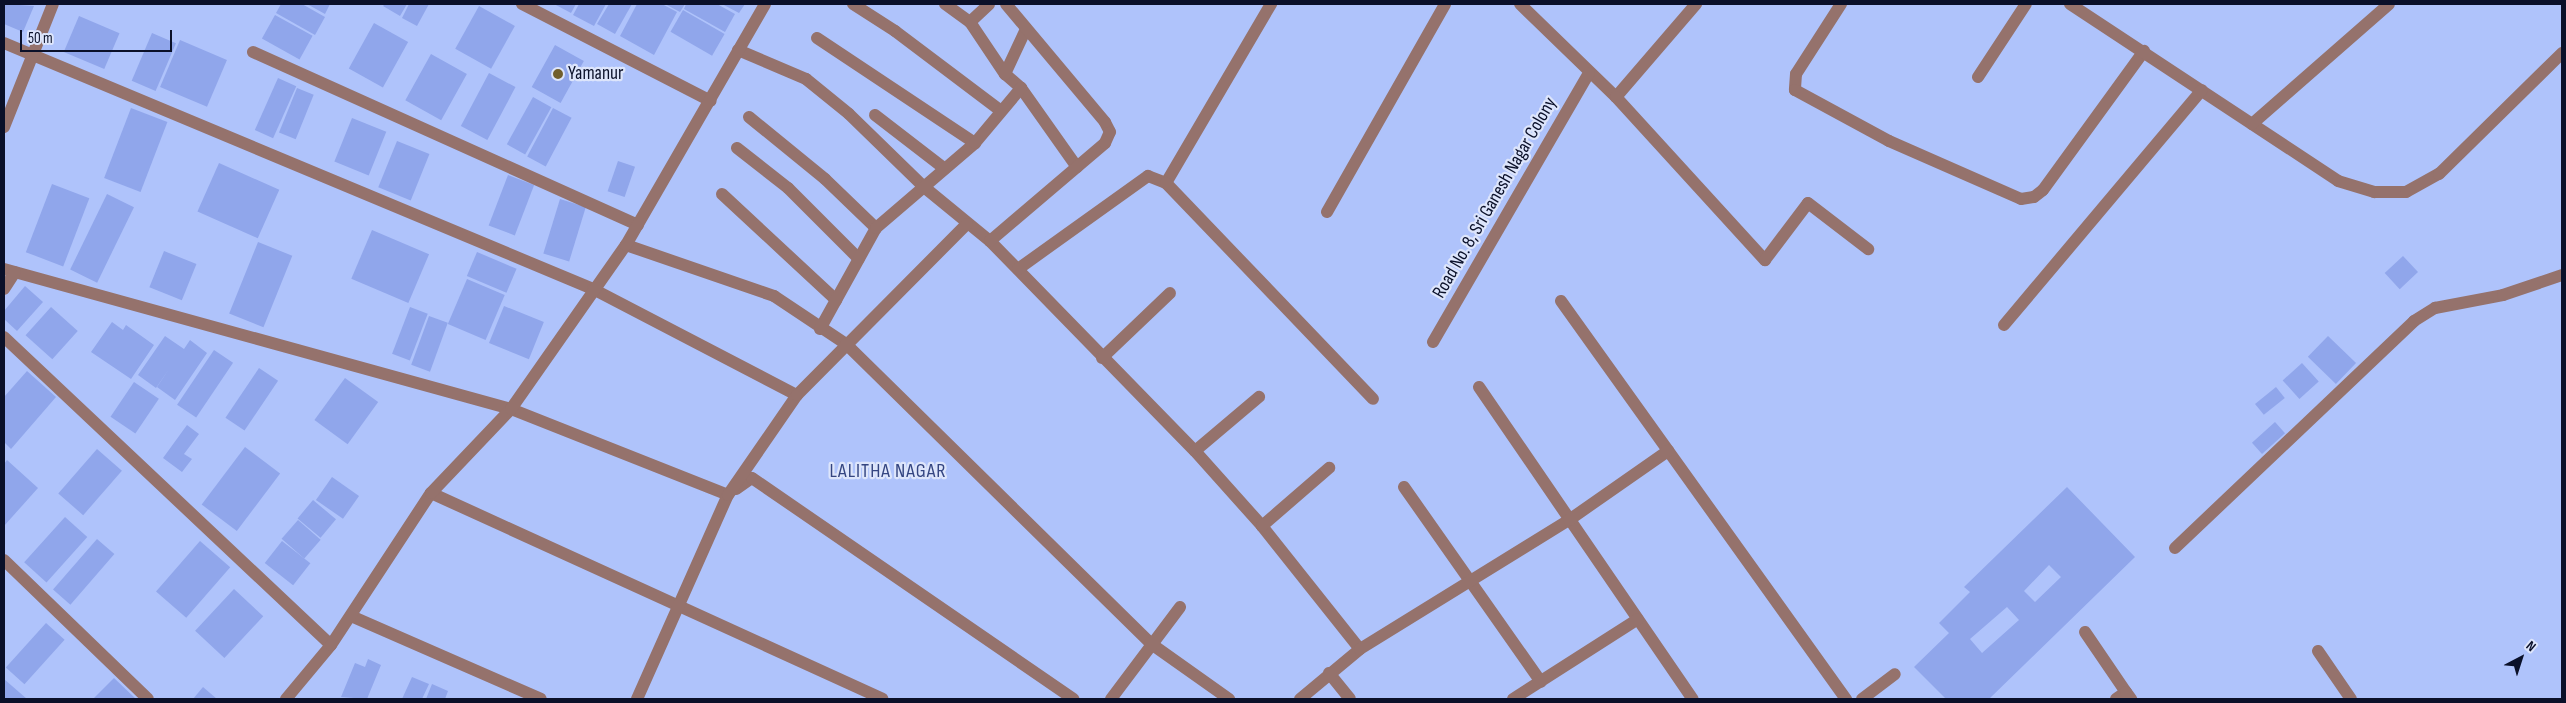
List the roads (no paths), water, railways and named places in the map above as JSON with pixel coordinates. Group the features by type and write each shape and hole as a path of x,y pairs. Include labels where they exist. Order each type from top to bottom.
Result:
{"street":[{"path":"4,126 53,4"},
{"path":"522,4 711,101"},
{"path":"286,699 331,645 431,493 511,409 593,289 626,245 711,101 765,4"},
{"path":"853,4 895,31 1000,110"},
{"path":"945,4 970,22 1006,74 1021,88 1077,167"},
{"path":"970,22 989,4"},
{"path":"990,241 1105,143 1110,132 1105,122 1006,4"},
{"path":"1166,183 1271,4"},
{"path":"1327,212 1445,4"},
{"path":"1520,4 1616,97 1765,260 1808,203 1868,249"},
{"path":"1616,97 1696,4"},
{"path":"1842,4 1796,74 1796,90 1889,140 2021,199 2034,197 2043,190 2144,51"},
{"path":"1978,77 2026,4"},
{"path":"2070,4 2144,51 2338,181 2374,192 2406,192 2439,174 2562,53"},
{"path":"2252,124 2390,4"},
{"path":"1006,74 1026,28"},
{"path":"817,38 975,143"},
{"path":"4,43 593,289 797,395"},
{"path":"738,50 806,79 849,114 924,187 990,241 1102,358 1195,451 1262,526 1360,649"},
{"path":"252,52 638,225"},
{"name":"Road No. 8, Sri Ganesh Nagar Colony","path":"1433,342 1590,73"},
{"path":"820,329 876,228 975,143 1000,110 1021,88"},
{"path":"2004,324 2202,90"},
{"path":"875,115 945,169"},
{"path":"749,117 825,178 876,228"},
{"path":"737,148 788,188 859,258"},
{"path":"1018,269 1148,176 1166,183 1373,399"},
{"path":"722,194 836,300"},
{"path":"636,699 728,495 797,395 967,224"},
{"path":"626,245 774,296 820,329 846,344 1150,643 1229,699"},
{"path":"4,289 10,270 511,409 728,495"},
{"path":"2175,548 2414,321 2434,308 2503,295 2562,275"},
{"path":"1102,358 1170,293"},
{"path":"1561,301 1846,699"},
{"path":"4,337 331,645"},
{"path":"1479,387 1693,699"},
{"path":"1195,451 1259,397"},
{"path":"1300,699 1360,649 1569,520 1668,451"},
{"path":"1262,526 1329,468"},
{"path":"728,495 752,478 1073,699"},
{"path":"1404,487 1541,682"},
{"path":"431,493 882,699"},
{"path":"4,560 148,699"},
{"path":"1110,699 1150,643 1180,607"},
{"path":"350,616 542,699"},
{"path":"1513,699 1638,619"},
{"path":"2085,632 2124,697"},
{"path":"2318,651 2352,699"},
{"path":"1329,673 1350,699"},
{"path":"1862,699 1894,674"}],"place":[{"name":"Yamanur","path":"558,74"}],"district":[{"name":"LALITHA NAGAR","path":"888,471"}]}
